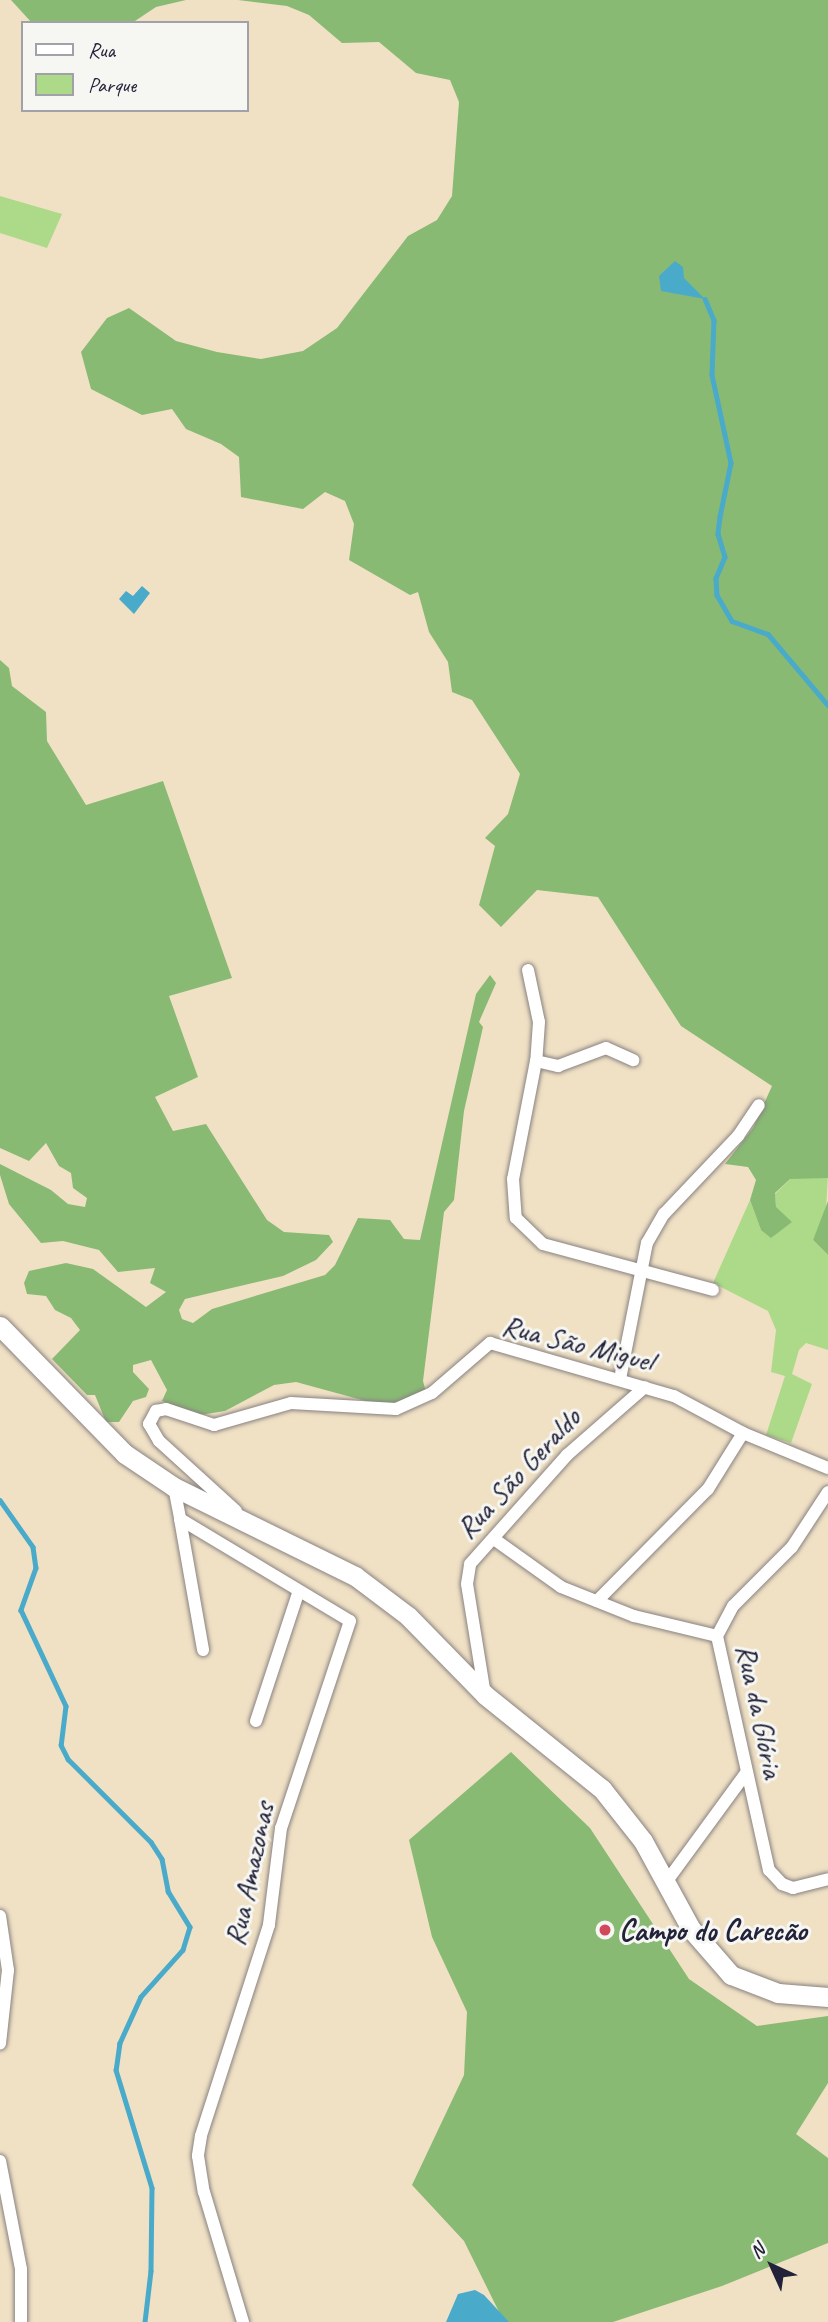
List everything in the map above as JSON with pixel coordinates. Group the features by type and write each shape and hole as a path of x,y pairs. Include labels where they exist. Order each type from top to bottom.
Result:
{"main road":[{"path":"0,1326 104,1437 174,1487 344,1570 387,1598 485,1695 602,1789 643,1841 691,1929 731,1975 778,1993 828,1997"}],"street":[{"path":"528,970 539,1022 536,1061 513,1179 516,1218 543,1244 713,1290"},
{"path":"536,1061 568,1064 606,1048 633,1060"},
{"path":"620,1379 647,1243 664,1214 738,1136 759,1105"},
{"name":"Rua São Miguel","path":"253,1527 159,1441 149,1424 156,1411 166,1409 215,1425 291,1403 396,1409 432,1393 490,1343 674,1396 743,1433 828,1468"},
{"name":"Rua São Geraldo","path":"485,1695 467,1574 476,1556 575,1447 645,1387"},
{"path":"597,1601 708,1489 743,1433"},
{"path":"174,1487 203,1650"},
{"name":"Rua da Glória","path":"828,1492 792,1547 733,1606 716,1636 746,1773 774,1878 793,1888 828,1878"},
{"name":"Rua Amazonas","path":"180,1519 246,1556 298,1593 350,1621 281,1828 269,1925 206,2115 198,2155 208,2210 243,2322"},
{"path":"494,1539 561,1587 647,1620 716,1636"},
{"path":"256,1721 298,1593"},
{"path":"667,1881 746,1773"},
{"path":"0,1916 8,1970 0,2044"},
{"path":"0,2161 21,2269 21,2322"}],"green space":[{"path":"11,0 186,0 156,7 135,21 30,21"},
{"path":"238,0 828,0 828,1178 790,1179 775,1193 776,1207 792,1222 771,1238 761,1230 750,1200 756,1180 748,1167 725,1164 753,1128 772,1086 681,1026 598,897 537,890 501,927 479,905 495,846 485,838 508,814 520,774 472,700 452,692 448,662 429,632 418,592 410,595 349,560 354,524 345,501 325,492 303,509 241,497 239,457 221,444 186,429 172,409 142,415 91,389 81,352 107,318 129,308 176,341 217,352 261,359 303,351 337,328 408,236 437,220 452,196 459,102 450,80 416,73 379,42 342,43 309,15 287,6"},
{"path":"0,196 62,214 47,248 0,233"},
{"path":"0,660 9,668 12,686 46,712 47,741 86,805 163,781 232,978 169,996 198,1077 155,1097 173,1131 206,1124 267,1220 284,1232 329,1235 333,1242 316,1260 283,1276 185,1299 179,1310 182,1319 193,1323 212,1309 325,1275 335,1265 358,1218 390,1220 404,1239 420,1240 476,994 490,975 496,983 479,1022 483,1027 464,1111 454,1200 444,1212 423,1381 426,1392 420,1403 384,1406 296,1382 274,1385 225,1411 200,1415 162,1401 167,1390 151,1360 133,1365 133,1372 149,1389 146,1397 133,1401 119,1422 106,1422 95,1395 87,1395 52,1359 80,1330 71,1318 55,1310 46,1296 27,1294 24,1283 29,1271 66,1263 93,1269 146,1307 166,1292 150,1283 155,1268 118,1272 99,1250 63,1241 41,1243 9,1204 0,1175 0,1164 51,1190 68,1204 85,1207 87,1198 73,1188 71,1173 59,1166 46,1143 29,1161 0,1148"},
{"path":"828,1174 826,1210 813,1240 828,1255 828,1350 806,1343 799,1350 792,1374 812,1384 791,1443 766,1435 785,1376 771,1372 776,1330 768,1311 713,1283 750,1200 761,1230 776,1207 775,1194 790,1179"},
{"path":"828,1201 828,1255 813,1240"},
{"path":"511,1752 590,1828 689,1979 757,2026 828,2016 828,2083 796,2134 828,2158 828,2243 722,2286 613,2322 504,2322 464,2241 412,2185 464,2075 467,2012 432,1937 409,1840"}],"water":[{"path":"675,261 683,267 684,278 705,299 661,291 659,276"},
{"path":"142,586 150,593 134,614 119,599 126,591 133,596"},
{"path":"475,2290 484,2295 509,2322 446,2322 458,2294"}],"waterway":[{"path":"705,299 714,320 712,375 731,463 718,534 725,557 716,578 717,595 732,621 768,634 828,705"},
{"path":"0,1500 33,1547 36,1568 21,1610 66,1706 61,1745 68,1759 151,1842 162,1859 168,1891 190,1927 183,1950 141,1997 120,2043 116,2070 152,2188 151,2271 145,2322"}],"place":[{"name":"Campo do Carecão","path":"605,1930"}]}
